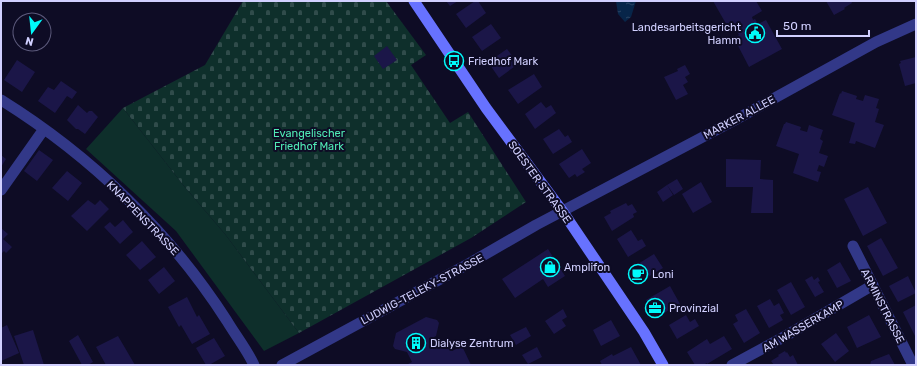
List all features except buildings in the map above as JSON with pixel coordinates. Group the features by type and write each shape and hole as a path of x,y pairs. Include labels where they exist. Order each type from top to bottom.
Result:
{"main road":[{"name":"SOESTER STRASSE","path":"414,1 486,108 563,212 644,332 663,365"}],"street":[{"name":"MARKER ALLEE","path":"563,212 735,120 876,42 916,24"},
{"name":"KNAPPENSTRASSE","path":"1,100 44,129 77,154 116,189 166,239 210,294 254,365"},
{"path":"1,190 44,129"},
{"name":"LUDWIG-TELEKY-STRASSE","path":"282,365 480,258 536,225 563,212"},
{"name":"ARMINSTRASSE","path":"853,246 913,365"},
{"name":"AM WASSERKAMP","path":"732,365 873,285"}],"green space":[{"name":"Evangelischer Friedhof Mark","path":"243,1 386,1 426,55 411,65 450,123 468,112 526,202 471,238 299,333 225,234 184,186 123,108 205,65"},
{"path":"123,108 184,186 225,234 299,333 264,351 176,231 86,149"}],"water":[{"path":"616,1 636,1 631,17 625,22 618,14"}],"place":[{"name":"Landesarbeitsgericht Hamm","path":"755,33"},
{"name":"Friedhof Mark","path":"454,61"},
{"name":"Amplifon","path":"550,267"},
{"name":"Loni","path":"638,274"},
{"name":"Provinzial","path":"655,308"},
{"name":"Dialyse Zentrum","path":"416,343"}]}
